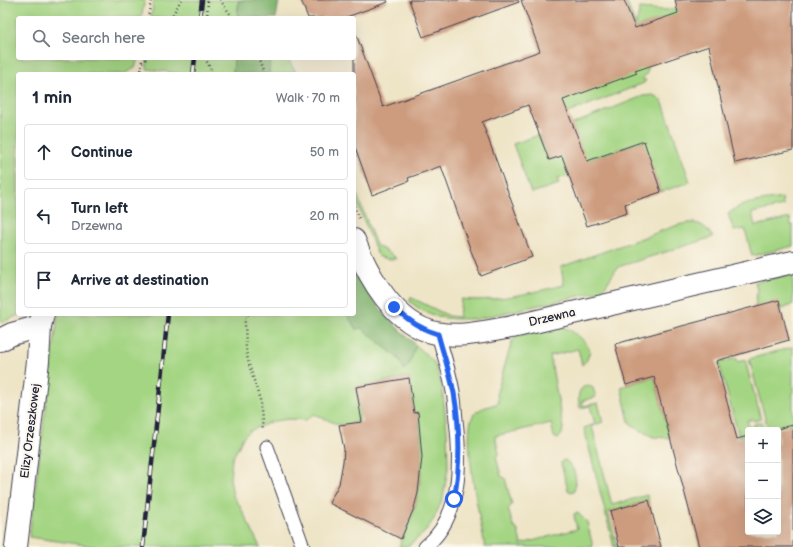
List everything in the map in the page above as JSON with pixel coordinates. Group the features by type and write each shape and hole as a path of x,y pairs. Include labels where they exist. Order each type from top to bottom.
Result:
{"street":[{"name":"Drzewna","path":"358,233 364,265 385,298 406,319 428,331 438,334 469,334 512,327 793,262"},
{"path":"0,340 41,320"},
{"name":"Elizy Orzeszkowej","path":"16,547 38,361 41,320"}],"lane":[{"path":"425,547 432,541 450,513 457,481 459,462 459,445 454,393 438,334"},
{"path":"267,447 303,547"}],"path":[{"path":"148,16 151,0"},
{"path":"172,16 181,0"},
{"path":"206,16 208,0"},
{"path":"220,0 232,16"},
{"path":"140,72 142,62 145,60"},
{"path":"205,60 212,72"},
{"path":"259,60 263,72"},
{"path":"356,220 358,233"},
{"path":"247,316 245,322 248,361 260,400 262,426 267,447"}],"green space":[{"path":"0,0 145,0 141,16 16,16 16,60 137,60 135,68 127,72 16,72 17,316 1,323"},
{"path":"154,0 239,0 237,16 151,16"},
{"path":"239,0 279,0 276,16 237,16"},
{"path":"624,0 626,0 636,25 640,8 664,10 677,8 677,11 700,6 635,28"},
{"path":"147,60 234,60 233,72 169,72 147,69"},
{"path":"234,60 270,60 269,72 233,72"},
{"path":"270,60 288,60 296,72 269,72"},
{"path":"649,66 646,75 642,79 646,80 644,83 565,114 555,91"},
{"path":"653,95 660,99 663,103 690,182 661,192 643,141 567,168 569,176 557,179 559,184 531,193 513,144 539,135 549,160 567,154 558,130 643,96"},
{"path":"356,192 376,245 394,256 396,259 387,259 378,256 356,201"},
{"path":"782,198 783,206 752,213 755,226 790,218 791,225 793,225 793,246 752,256 745,229 734,231 728,214 740,206"},
{"path":"688,223 700,224 708,230 713,237 618,267 602,291 477,319 438,317 420,309 410,302 410,297 449,316 459,317 461,299 473,300 499,298 526,294 564,285 561,267 678,225"},
{"path":"356,271 367,290 381,309 416,345 410,363 404,370 400,360 362,328 356,329 348,316 356,316"},
{"path":"793,274 793,304 781,310 755,307 757,290 755,282"},
{"path":"58,316 348,316 356,329 362,328 400,360 404,370 410,363 416,345 433,361 442,386 447,431 448,468 443,498 434,519 424,533 409,545 399,547 415,507 418,495 421,472 421,448 418,413 414,413 409,377 356,387 360,412 359,422 339,425 314,414 306,420 289,419 274,421 249,431 242,439 232,459 230,478 233,496 240,506 260,547 99,547 29,537"},
{"path":"563,327 579,336 590,351 587,360 582,365 578,349 550,356 563,428 562,434 558,439 554,437 551,423 495,436 499,453 496,457 501,476 505,478 512,505 508,509 514,528 518,531 521,544 577,529 574,515 575,513 578,513 587,522 593,547 485,547 470,458 470,424 476,412 498,403 497,392 512,341 519,335"},
{"path":"793,347 793,423 776,427 767,427 749,359"},
{"path":"736,358 737,362 745,360 761,419 747,421 749,427 745,427 745,436 739,437 719,363"},
{"path":"654,377 670,438 653,437 636,428 629,421 621,387"},
{"path":"588,385 593,388 596,397 582,401 583,406 598,403 603,422 592,426 612,505 647,495 649,500 608,512 617,547 614,547 584,428 595,424 590,406 580,408 579,404 578,397 580,391"},
{"path":"762,422 763,427 749,427 755,426 754,424"},
{"path":"565,460 571,466 576,478 574,491 571,492 568,490 561,464 562,461"}],"building":[{"path":"301,0 387,0 388,2 350,16 307,16"},
{"path":"409,0 518,0 519,2 423,37"},
{"path":"521,0 624,0 635,28 678,13 675,0 793,0 793,150 735,163 709,46 635,71 637,73 563,100 587,161 644,141 661,192 625,204 627,213 587,226 562,156 549,160 528,105 482,122 532,257 481,276 441,166 408,178 409,181 372,195 356,150 356,72 354,72 354,60 356,60 356,34 383,107 540,51"},
{"path":"779,300 789,340 716,361 737,439 745,437 745,535 781,535 781,428 793,425 793,547 699,547 654,377 626,385 615,344"},
{"path":"409,378 414,413 418,412 422,457 418,493 414,508 401,539 329,503 339,484 343,462 344,449 339,425 362,422 356,387"},
{"path":"649,500 661,547 619,547 610,511"}],"railway":[{"path":"200,16 202,0"},
{"path":"193,72 195,60"},
{"path":"143,547 168,316"}],"route":[{"path":"394,307 406,319 416,326 438,334 454,393 459,445 459,462 454,499"}]}
